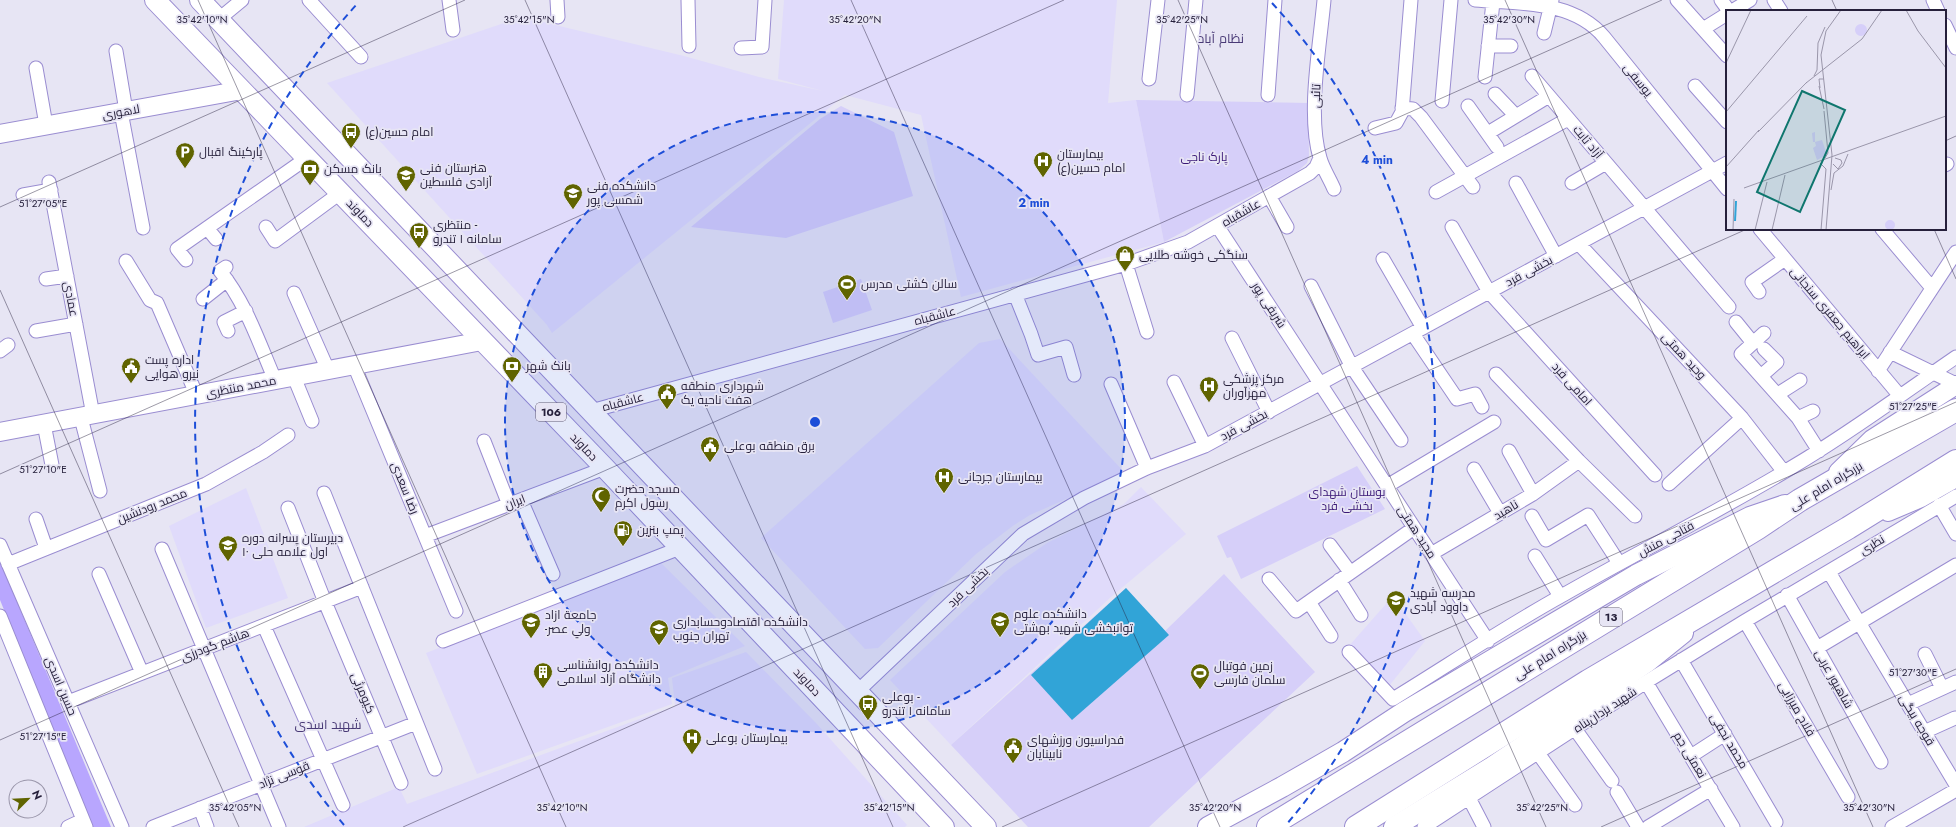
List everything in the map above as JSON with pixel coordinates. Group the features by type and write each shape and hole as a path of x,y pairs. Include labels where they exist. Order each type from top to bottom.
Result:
{"highway":[{"name":"بزرگراه امام علی","path":"1268,827 1758,528 1800,500 1956,410"},
{"path":"1356,827 1588,681 1848,528 1956,461"}],"main road":[{"name":"دماوند","path":"155,0 605,468 932,820 944,827"},
{"name":"106","path":"200,0 986,827"},
{"name":"لاهوری","path":"0,134 242,90"},
{"name":"محمد منتظری","path":"0,432 87,417 482,340"},
{"path":"1821,488 1872,439 1956,385"},
{"path":"1848,528 1921,498 1956,478"},
{"path":"1208,827 1309,772 1404,712 1636,575 1750,517 1800,500"},
{"path":"1394,827 1492,766 1647,662 1714,608"}],"street":[{"path":"219,19 242,0"},
{"path":"309,0 361,57"},
{"path":"449,0 453,30"},
{"path":"557,0 558,17"},
{"path":"688,0 689,46"},
{"path":"741,48 762,47 765,0"},
{"path":"1149,79 1158,0"},
{"path":"1187,95 1196,0"},
{"path":"1268,95 1275,0"},
{"name":"تائبی","path":"1324,0 1314,98 1320,158 1334,189"},
{"path":"1375,128 1396,123 1402,108 1411,0"},
{"path":"1442,101 1451,0"},
{"name":"یوسفی","path":"1475,0 1551,4 1578,16 1597,29 1712,171"},
{"path":"1677,0 1726,55"},
{"path":"1721,0 1730,10"},
{"path":"1733,10 1750,0"},
{"path":"1774,0 1780,10"},
{"path":"1933,0 1938,10"},
{"path":"1485,77 1493,2"},
{"path":"1544,33 1551,4"},
{"path":"1703,29 1726,15"},
{"path":"1946,28 1952,43"},
{"path":"1488,46 1511,46"},
{"path":"116,51 123,111 143,228"},
{"path":"36,68 46,125"},
{"name":"آزاد ثابت","path":"1532,76 1729,307"},
{"path":"1695,86 1726,121"},
{"path":"1495,94 1516,116"},
{"path":"1488,133 1549,96"},
{"path":"1468,106 1497,147"},
{"path":"1402,108 1413,109 1421,117 1473,187"},
{"path":"1436,192 1568,119"},
{"path":"186,260 177,248 307,158"},
{"name":"عاشقباه","path":"591,411 1126,264 1178,246 1218,226 1313,171 1320,158"},
{"path":"1572,183 1606,163"},
{"name":"بخشی فرد","path":"857,692 1023,534 1084,498 1147,468 1205,446 1726,164"},
{"path":"1712,171 1726,189"},
{"path":"1516,183 1556,256"},
{"name":"عمادی","path":"23,195 50,186 76,324 87,417 100,491"},
{"path":"266,227 275,241 340,193"},
{"name":"عاشقباه","path":"1270,196 1287,227"},
{"name":"شریفی پور","path":"1218,226 1320,384"},
{"name":"امامی فرد","path":"1452,227 1489,292 1655,475"},
{"path":"207,228 216,240"},
{"name":"ابراهیم جعفری سنجانی","path":"1761,230 1900,396"},
{"path":"1883,230 1932,288"},
{"name":"وحید همتی","path":"1579,244 1742,418 1784,472"},
{"path":"1878,370 1956,252"},
{"path":"1383,259 1418,331 1457,399 1475,394 1482,407"},
{"path":"1759,292 1752,282 1785,259"},
{"path":"126,260 150,300 157,303 197,396"},
{"path":"1126,264 1147,332"},
{"path":"46,279 67,276"},
{"path":"203,299 229,278 246,311 275,380"},
{"path":"1311,286 1352,367 1401,440"},
{"path":"294,293 328,370"},
{"path":"1015,294 1038,355 1066,347 1074,375"},
{"path":"228,331 224,322 246,311"},
{"path":"1736,322 1777,362 1761,376"},
{"path":"36,331 76,324"},
{"path":"1764,333 1759,346 1741,354 1798,418 1819,451"},
{"path":"1232,338 1269,412"},
{"path":"1890,352 1934,372 1956,385"},
{"name":"فتاحی منش","path":"1349,652 1394,698 1560,596 1619,563 1726,507 1819,451 1956,357"},
{"name":"رضا سعدی","path":"354,365 456,611"},
{"path":"1496,374 1578,461 1635,516"},
{"path":"294,377 312,421"},
{"path":"1778,394 1800,380"},
{"path":"1174,382 1205,446"},
{"path":"1112,384 1147,468"},
{"name":"مجید همتی","path":"1320,384 1488,640"},
{"path":"1798,418 1813,411"},
{"path":"1669,484 1742,418"},
{"path":"1387,486 1494,422"},
{"path":"44,424 52,465"},
{"name":"محمد رودنشین","path":"8,564 206,484 263,452 288,435"},
{"path":"484,441 509,504"},
{"path":"1509,451 1533,494"},
{"name":"ناهید","path":"1431,554 1533,494 1578,461"},
{"name":"ایران","path":"425,536 605,468"},
{"path":"1474,469 1500,513"},
{"path":"324,493 435,769"},
{"name":"نظری","path":"1787,595 1829,572 1956,496"},
{"path":"521,500 553,574"},
{"path":"1939,505 1956,534"},
{"name":"کیومرثی","path":"288,508 325,602 401,783"},
{"path":"1532,516 1546,540 1588,515 1619,563"},
{"path":"36,519 46,548"},
{"path":"1269,579 1296,611 1414,528"},
{"name":"حسین اسدی","path":"0,545 122,827"},
{"path":"1330,545 1350,572"},
{"path":"443,641 680,548"},
{"path":"162,549 260,785 279,827"},
{"path":"1535,556 1560,596"},
{"path":"1817,648 1956,565"},
{"name":"قوجه بیگی","path":"1829,572 1956,785"},
{"path":"99,574 142,673"},
{"path":"1339,580 1361,614"},
{"name":"هاشم گودرزی","path":"68,702 362,588"},
{"name":"شهید یزدان‌پناه","path":"1424,827 1646,682 1787,595"},
{"name":"شاهپور عربی","path":"1787,595 1881,762"},
{"path":"1309,602 1331,636"},
{"path":"0,616 84,824 68,827"},
{"name":"فلاح میرزایی","path":"1745,621 1848,797"},
{"path":"264,626 343,805"},
{"path":"1926,654 1942,688"},
{"name":"محمد نجفی","path":"1681,660 1776,822"},
{"name":"نعمتی جم","path":"1646,682 1734,827"},
{"path":"1908,704 1956,682"},
{"path":"1924,732 1954,718"},
{"name":"قوسی نژاد","path":"153,827 416,723"},
{"path":"1575,729 1614,787 1638,827"},
{"path":"1691,756 1725,734"},
{"path":"1538,753 1575,805"},
{"path":"1648,827 1711,789"},
{"path":"1896,826 1956,790"},
{"path":"1469,798 1484,827"},
{"path":"200,808 207,827"}],"shaded area":[{"path":"784,0 1117,0 1108,103 1136,100 1164,242 961,297 921,115 845,95 552,333 547,325 327,83 522,17 684,56 759,77 823,91 778,79"},
{"name":"بیمارستان جرجانی","path":"1000,339 1125,473 1030,515 1014,525 976,554 878,648 865,649 761,538 979,343"},
{"name":"دانشکده علوم توانبخشی شهید بهشتی","path":"1141,487 1186,534 1111,597 951,745 890,680 1005,572 1047,543 1124,504"},
{"name":"دبیرستان پسرانه دوره اول علامه حلی ۱۰","path":"246,488 288,598 206,628 169,526"},
{"path":"0,561 111,827 93,827 0,600"},
{"path":"660,562 745,646 668,678 672,704 477,774 426,653"},
{"path":"1393,596 1425,641 1389,686 1348,647"},
{"name":"بیمارستان بوعلی","path":"746,652 816,723 907,825 905,827 304,827 399,787 407,804 675,706 672,678"}],"green space":[{"name":"پارک ناجی","path":"1136,100 1308,103 1309,156 1307,163 1298,171 1164,242"},
{"path":"841,106 894,132 913,196 786,238 691,227 820,119"},
{"name":"سالن کشتی مدرس","path":"861,279 872,310 833,323 823,292"},
{"name":"بوستان شهدای بخشی فرد","path":"1357,466 1385,509 1241,579 1231,557 1227,558 1217,536"},
{"path":"1224,574 1315,672 1149,827 1028,827 951,745 1126,588 1165,631"}],"water":[{"path":"1126,588 1169,635 1072,720 1031,675"}],"place":[{"name":"امام حسين(ع)","path":"351,149"},
{"name":"پارکینگ اقبال","path":"185,169"},
{"name":"بیمارستان امام حسین(ع)","path":"1043,178"},
{"name":"بانک مسکن","path":"310,186"},
{"name":"هنرستان فنی آزادی فلسطین","path":"406,192"},
{"name":"دانشکده فنی شمسی پور","path":"573,210"},
{"name":"منتظری - سامانه ۱ تندرو","path":"419,249"},
{"name":"سنگکی خوشه طلایی","path":"1125,272"},
{"name":"سالن کشتی مدرس","path":"847,301"},
{"name":"بانک شهر","path":"512,383"},
{"name":"اداره پست نیرو هوایی","path":"131,384"},
{"name":"مرکز پزشکی مهرآوران","path":"1209,403"},
{"name":"شهرداری منطقه هفت ناحیه یک","path":"667,410"},
{"name":"برق منطقه بوعلی","path":"710,463"},
{"name":"بیمارستان جرجانی","path":"944,494"},
{"name":"مسجد حضرت رسول اکرم","path":"601,513"},
{"name":"پمپ بنزین","path":"623,547"},
{"name":"دبیرستان پسرانه دوره اول علامه حلی ۱۰","path":"228,562"},
{"name":"مدرسه شهید داوود آبادی","path":"1396,617"},
{"name":"دانشکده علوم توانبخشی شهید بهشتی","path":"1000,638"},
{"name":"جامعة ازاد -ولي عصر","path":"531,639"},
{"name":"دانشکده اقتصادوحسابداری تهران جنوب","path":"659,646"},
{"name":"دانشکده روانشناسی دانشگاه آزاد اسلامی","path":"543,689"},
{"name":"زمین فوتبال سلمان فارسی","path":"1200,690"},
{"name":"بوعلی - سامانه ۱ تندرو","path":"868,721"},
{"name":"بیمارستان بوعلی","path":"692,755"},
{"name":"فدراسیون ورزشهای نابینایان","path":"1013,764"}],"district":[{"name":"نظام آباد","path":"1221,38"},
{"name":"شهید اسدی","path":"328,724"}]}
